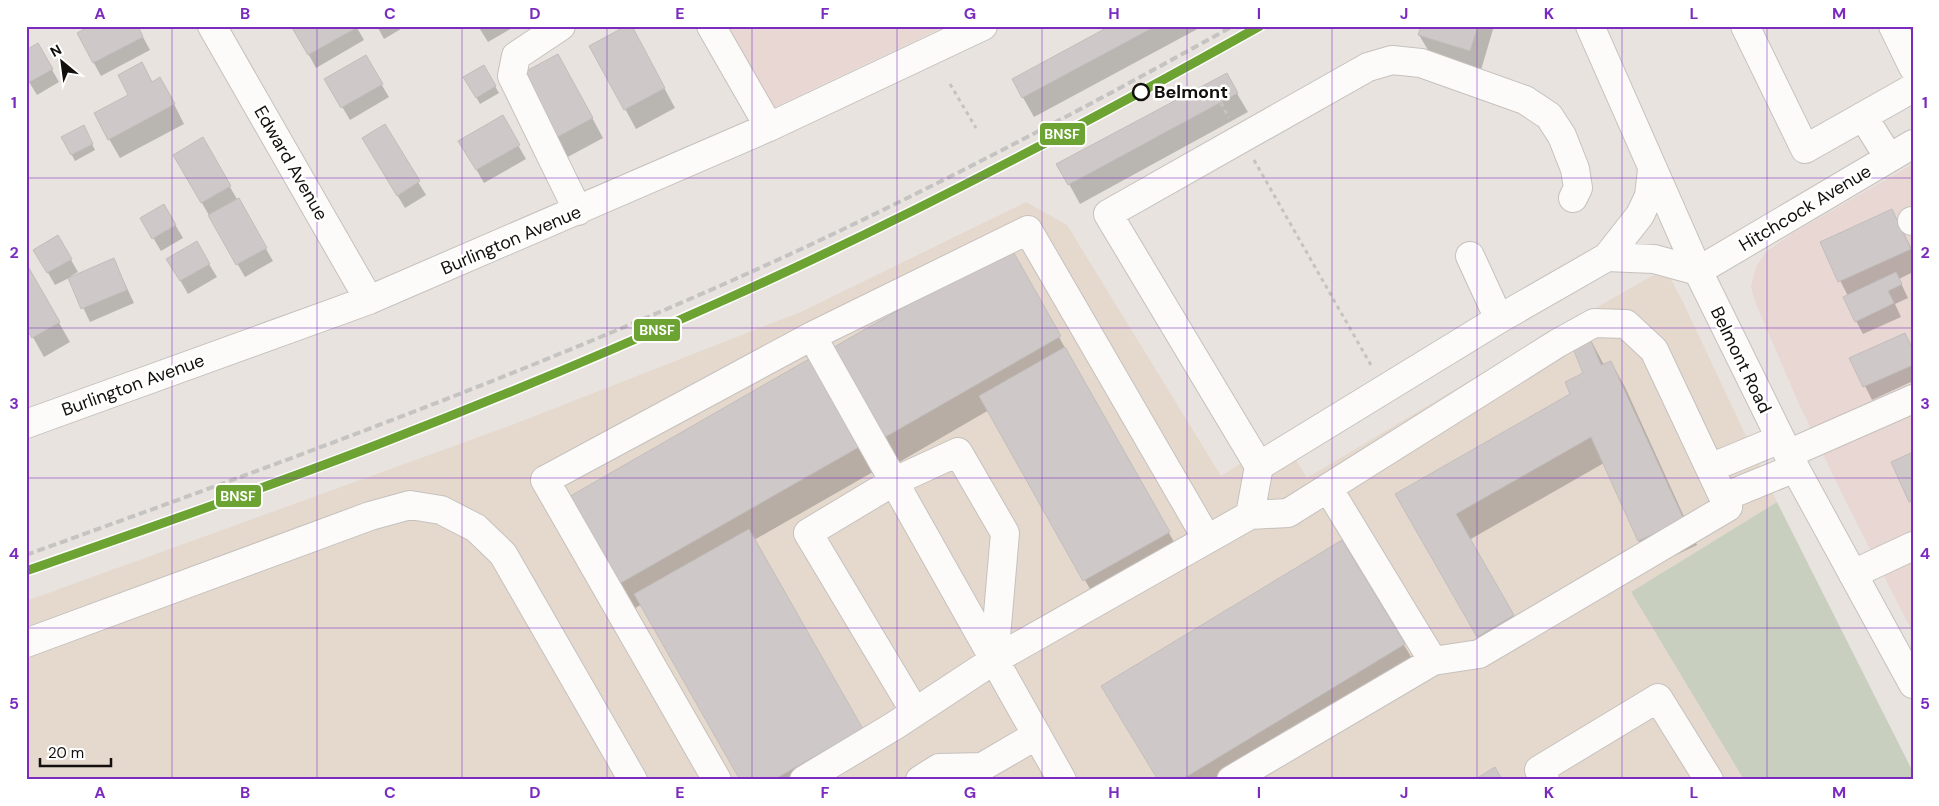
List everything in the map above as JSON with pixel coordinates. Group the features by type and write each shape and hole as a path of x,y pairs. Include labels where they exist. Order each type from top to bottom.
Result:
{"street":[{"name":"Edward Avenue","path":"212,26 370,300"},
{"path":"562,26 516,56 512,76 578,211"},
{"path":"711,26 769,127"},
{"name":"Burlington Avenue","path":"26,424 370,300 769,127 984,26"},
{"name":"Belmont Road","path":"1590,26 1698,271 1788,454 1913,684"},
{"path":"1745,26 1805,149 1913,88"},
{"path":"1893,26 1913,67"},
{"path":"1250,515 1258,466 1108,214 1368,67 1392,60 1421,63 1525,100 1550,116 1562,136 1576,169 1578,188 1573,198"},
{"path":"1864,116 1889,158"},
{"name":"Hitchcock Avenue","path":"1698,271 1913,144"},
{"path":"1258,466 1499,319 1607,257 1640,215 1649,196 1652,169"},
{"path":"717,780 545,480 812,336 1028,230 1207,539"},
{"path":"1470,256 1499,319"},
{"path":"1607,257 1654,258 1698,271"},
{"path":"804,780 915,712 994,660 1250,515 1288,513 1558,343 1594,323 1626,324 1654,350 1728,506 1479,654 1433,661 1231,780"},
{"path":"812,336 1062,780"},
{"path":"1724,497 1788,454 1913,399"},
{"path":"915,712 808,533 893,482 958,452 1005,533 994,660"},
{"path":"1710,468 1788,454"},
{"path":"1328,488 1433,661"},
{"path":"26,643 370,516 410,506 441,510 476,528 503,554 633,780"},
{"path":"1853,574 1913,546"},
{"path":"1545,780 1539,770 1658,698 1710,780"},
{"path":"920,780 939,768 982,767 1037,735"}],"path":[{"path":"950,84 976,128"},
{"path":"1221,103 1385,389"}],"shaded area":[{"path":"722,26 946,26 771,109"},
{"path":"1913,164 1913,633 1846,502 1799,404 1756,304 1751,287 1756,267 1766,252 1793,233"},
{"path":"1026,202 1067,225 1221,476 1241,463 1296,460 1307,478 1509,357 1652,276 1661,274 1670,278 1777,502 1631,592 1744,780 26,780 26,601 512,425 803,311"}],"green space":[{"path":"1777,502 1913,772 1913,780 1744,780 1631,592"}],"building":[{"path":"90,26 138,26 143,37 93,63 77,33"},
{"path":"291,26 358,26 358,27 308,55"},
{"path":"626,26 632,26 665,88 624,110 589,46"},
{"path":"1110,26 1156,26 1022,98 1012,79"},
{"path":"1421,26 1478,26 1470,51 1418,35"},
{"path":"38,43 53,69 28,83 26,79 26,50"},
{"path":"558,54 593,118 552,140 517,76"},
{"path":"366,55 383,84 341,108 324,79"},
{"path":"142,62 152,82 160,77 175,104 108,140 94,113 128,95 118,75"},
{"path":"484,65 496,86 476,98 463,77"},
{"path":"1227,73 1238,93 1068,185 1056,164"},
{"path":"503,115 520,145 476,170 458,141"},
{"path":"385,124 420,181 397,196 362,138"},
{"path":"84,125 93,144 71,155 61,137"},
{"path":"203,137 231,186 201,203 173,155"},
{"path":"239,198 267,248 236,265 208,215"},
{"path":"164,204 176,225 152,239 140,218"},
{"path":"1892,209 1911,249 1838,282 1820,242"},
{"path":"58,235 72,259 47,273 33,250"},
{"path":"197,241 210,264 180,281 166,259"},
{"path":"1010,246 1061,336 880,440 829,350"},
{"path":"114,258 127,290 81,309 68,278"},
{"path":"26,263 60,322 32,338 26,328"},
{"path":"1896,272 1902,284 1888,291 1894,303 1855,322 1843,297"},
{"path":"1587,332 1601,365 1611,361 1684,520 1638,541 1591,437 1456,514 1514,615 1477,637 1395,494 1570,394 1565,382 1583,373 1569,339"},
{"path":"1905,333 1913,350 1913,365 1863,387 1849,358"},
{"path":"1065,347 1170,532 1083,581 979,396"},
{"path":"809,359 859,447 617,585 567,498"},
{"path":"1913,452 1913,500 1909,502 1891,462"},
{"path":"749,529 863,729 773,780 740,780 634,594"},
{"path":"1342,540 1405,644 1181,780 1158,780 1101,686"},
{"path":"1495,767 1502,780 1474,780"}],"railway":[{"path":"26,555 415,411 702,294 852,225 963,170 1072,114 1233,26"}],"transit line":[{"name":"BNSF","path":"26,571 340,459 554,374 680,320 791,270 927,204 1061,135 1260,26"}],"place":[{"name":"Belmont","path":"1141,92"}]}
